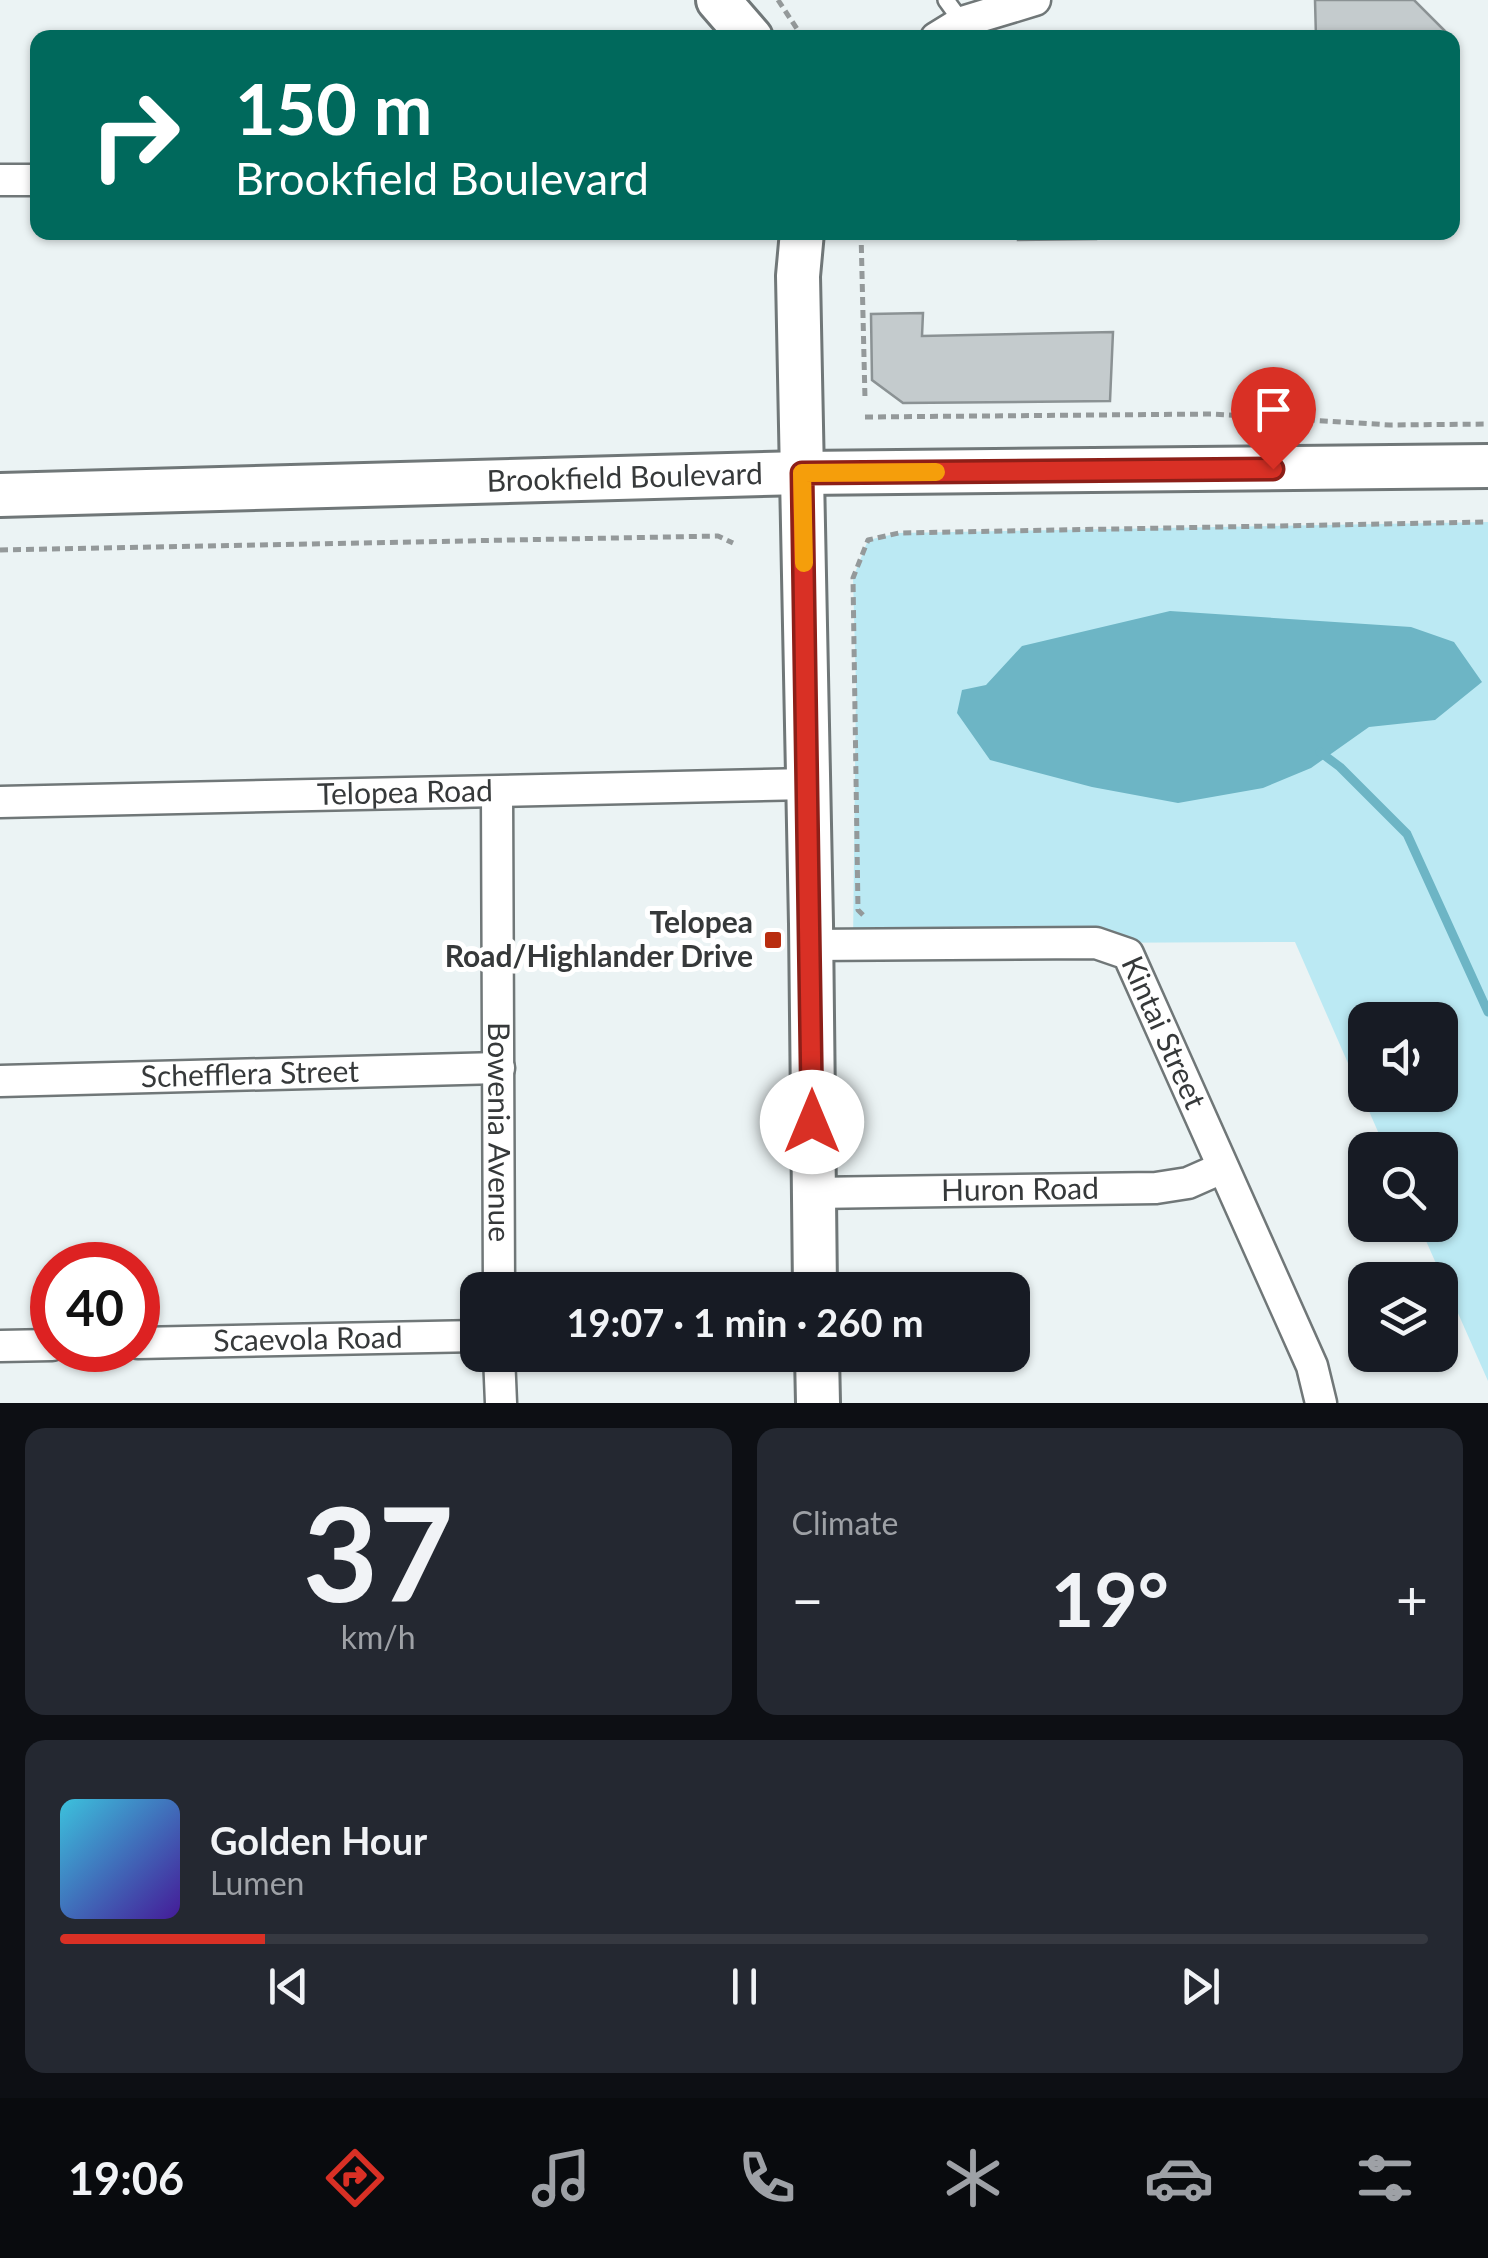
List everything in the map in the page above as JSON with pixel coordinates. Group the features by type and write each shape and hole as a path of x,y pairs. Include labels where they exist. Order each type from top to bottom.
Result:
{"street":[{"path":"716,0 728,30"},
{"path":"716,0 744,30"},
{"path":"956,15 1035,0"},
{"path":"0,180 30,180"},
{"path":"790,240 798,276"},
{"path":"801,240 798,276 814,1272"},
{"name":"Brookfield Boulevard","path":"0,495 802,473 1488,466"},
{"name":"Telopea Road","path":"0,802 808,784"},
{"name":"Bowenia Avenue","path":"497,792 499,1272"},
{"name":"Kintai Street","path":"812,945 1096,943 1128,954 1312,1366 1321,1403"},
{"name":"Schefflera Street","path":"0,1080 498,1068"},
{"name":"Huron Road","path":"812,1193 1156,1188 1188,1183 1222,1168"},
{"name":"Scaevola Road","path":"160,1343 460,1336"},
{"path":"0,1346 30,1345"},
{"path":"501,1372 502,1403"},
{"path":"817,1372 818,1403"}],"path":[{"path":"778,0 798,30"},
{"path":"861,240 865,399"},
{"path":"865,417 1214,414 1390,425 1488,424"},
{"path":"872,944 870,921 858,910 853,578 868,540 898,533 1488,522"},
{"path":"0,550 718,536 733,542"}],"shaded area":[{"path":"1488,522 1488,1381 1458,1313 1458,1262 1435,1262 1427,1242 1458,1242 1458,1132 1378,1132 1369,1112 1458,1112 1458,1002 1348,1002 1348,1063 1295,942 853,944 853,578 868,540 899,533"},
{"path":"1170,611 1411,627 1454,642 1482,682 1435,720 1369,727 1311,768 1263,788 1178,803 1092,787 990,760 957,713 962,690 986,685 1022,646"}],"building":[{"path":"1315,0 1414,0 1444,30 1316,30"},
{"path":"923,313 922,336 1113,332 1110,401 903,403 872,380 871,314"}],"waterway":[{"path":"1320,752 1407,834 1488,1012"}],"slow traffic":[{"path":"804,563 802,473 936,472"}],"place":[{"name":"Telopea Road/Highlander Drive","path":"773,940"}],"route":[{"path":"812,1122 802,473 1273,469"}]}
